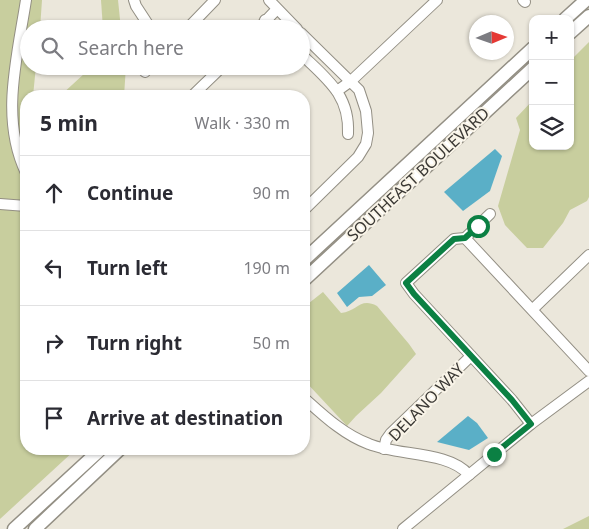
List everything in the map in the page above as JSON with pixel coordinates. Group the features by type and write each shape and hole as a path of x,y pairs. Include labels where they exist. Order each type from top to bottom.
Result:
{"main road":[{"path":"568,15 579,0"},
{"path":"569,15 586,0"},
{"path":"574,29 589,16"},
{"name":"SOUTHEAST BOULEVARD","path":"310,254 529,52"},
{"name":"SOUTHEAST BOULEVARD","path":"310,274 529,72"},
{"path":"14,529 94,455"},
{"path":"35,529 114,455"}],"street":[{"path":"21,20 26,0"},
{"path":"134,0 145,20"},
{"path":"196,20 216,0"},
{"path":"268,0 288,20"},
{"path":"337,90 351,81 437,0"},
{"path":"266,20 277,9"},
{"path":"20,25 6,84 4,106 10,144 20,163"},
{"path":"310,42 359,90 364,103 368,124 366,144 358,157 310,204"},
{"path":"310,63 337,90 346,111 348,134"},
{"path":"198,90 214,75"},
{"path":"0,204 20,206"},
{"path":"490,214 465,238 454,239 406,283 470,356 512,400 531,424"},
{"path":"465,238 589,371"},
{"path":"532,309 589,255"},
{"name":"DELANO WAY","path":"384,449 390,433 470,356"},
{"path":"403,529 531,424 589,381"},
{"path":"310,403 349,435 368,444 384,449 452,462 463,468 469,475"}],"green space":[{"path":"0,0 42,0 41,20 20,20 20,75 35,75 34,90 20,90 20,455 69,455 0,519"},
{"path":"101,0 118,0 120,20 102,20"},
{"path":"589,42 589,197 587,201 570,210 563,223 543,248 527,248 505,225 498,206 520,130 516,118 529,104 529,150 574,150 574,57"},
{"path":"83,75 125,75 124,90 67,90"},
{"path":"323,292 341,313 367,303 377,306 416,354 381,393 347,426 310,386 310,302"},
{"path":"589,516 589,529 563,529"}],"water":[{"path":"495,149 502,156 490,191 463,211 444,192"},
{"path":"369,265 386,285 372,296 359,297 347,307 337,293"},
{"path":"468,416 477,423 488,438 469,450 437,442"}],"route":[{"path":"478,226 465,238 454,239 406,283 470,356 512,400 531,424 494,454"}]}
